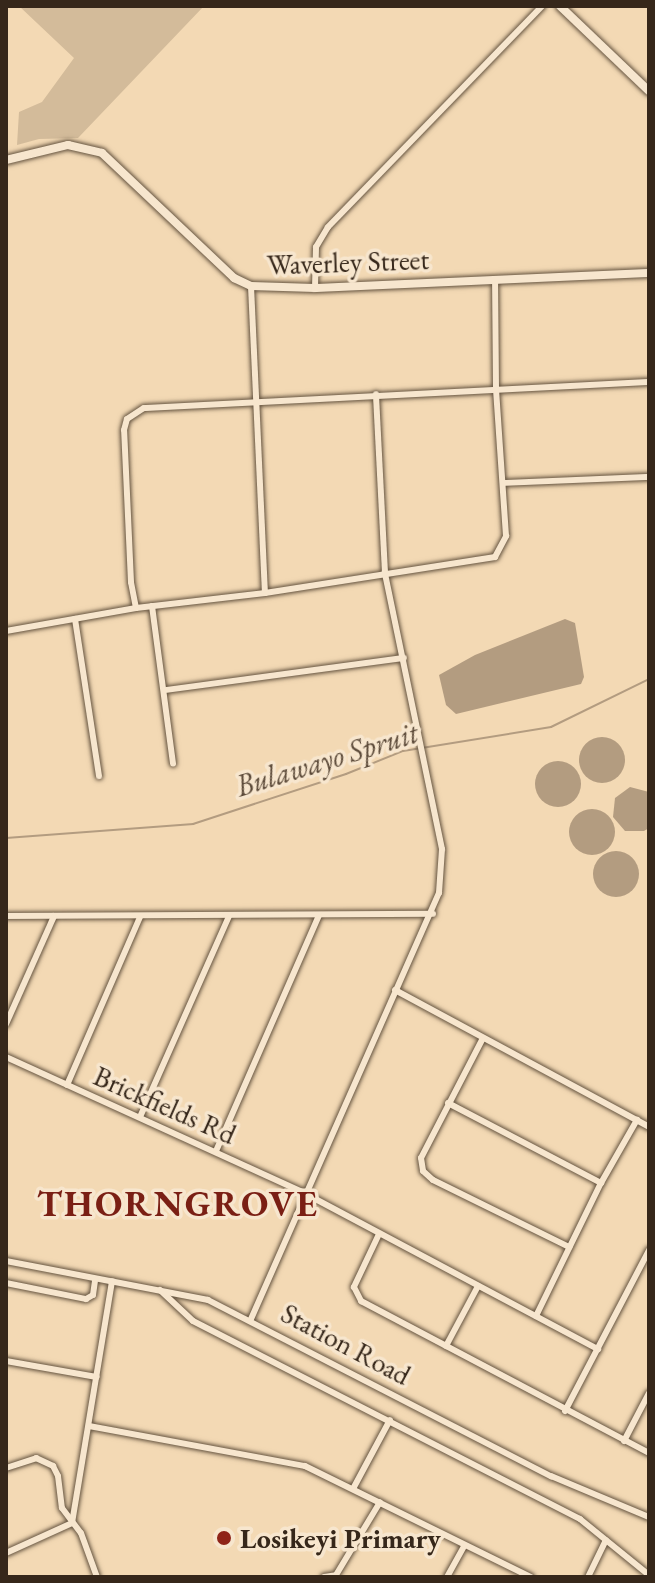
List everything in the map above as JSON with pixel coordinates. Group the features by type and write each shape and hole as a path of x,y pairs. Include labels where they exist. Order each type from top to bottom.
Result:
{"street":[{"path":"315,288 316,247 328,227 542,6"},
{"path":"560,6 649,91"},
{"name":"Waverley Street","path":"6,160 68,145 102,153 234,278 251,286 315,288 649,273"},
{"path":"6,631 136,608 265,593 495,557 506,536 496,388 495,279"},
{"path":"251,286 265,593"},
{"path":"136,608 131,582 124,430 127,419 151,406 649,382"},
{"path":"251,1319 395,990 433,914 439,893 442,849 385,573 376,394"},
{"path":"503,483 648,475"},
{"path":"152,606 166,690 173,764"},
{"path":"75,619 99,776"},
{"path":"166,690 404,658"},
{"path":"6,916 433,914"},
{"path":"216,1151 319,915"},
{"path":"6,1024 54,916"},
{"path":"140,1117 229,916"},
{"path":"67,1085 140,917"},
{"path":"395,990 649,1127"},
{"path":"483,1038 421,1158 427,1177 569,1247"},
{"name":"Brickfields Rd","path":"6,1057 306,1194 598,1349"},
{"path":"448,1103 601,1183"},
{"path":"536,1316 601,1183 637,1120"},
{"path":"379,1234 354,1287 357,1296 565,1411 649,1453"},
{"path":"565,1411 649,1250"},
{"name":"Station Road","path":"6,1261 208,1300 251,1319 551,1476 649,1517"},
{"path":"6,1283 86,1299 93,1295 95,1280"},
{"path":"72,1523 112,1281"},
{"path":"446,1346 478,1286"},
{"path":"160,1290 193,1321 580,1519 649,1575"},
{"path":"6,1361 97,1377"},
{"path":"624,1441 649,1393"},
{"path":"354,1487 390,1420"},
{"path":"89,1426 285,1461 354,1487 464,1546 531,1577"},
{"path":"6,1468 32,1458 41,1458 53,1466 58,1476 62,1508 81,1533 97,1577"},
{"path":"324,1577 337,1576 380,1502"},
{"path":"6,1553 72,1523"},
{"path":"588,1577 606,1540"},
{"path":"447,1577 464,1546"}],"shaded area":[{"path":"19,6 204,6 78,138 39,139 17,145 19,112 42,102 74,58"},
{"path":"565,619 575,623 584,677 581,684 456,714 446,705 439,675 475,655"},
{"path":"602,737 618,744 625,760 618,776 602,783 586,776 579,760 586,744"},
{"path":"558,761 574,768 581,784 574,800 558,807 542,800 535,784 542,768"},
{"path":"630,787 649,792 649,828 644,831 625,831 613,817 615,798"},
{"path":"592,809 608,816 615,832 608,848 592,855 576,848 569,832 576,816"},
{"path":"616,851 632,858 639,874 632,890 616,897 600,890 593,874 600,858"}],"waterway":[{"name":"Bulawayo Spruit","path":"6,838 193,824 346,774 403,751 551,727 649,679"}],"place":[{"name":"Losikeyi Primary","path":"224,1538"}],"district":[{"name":"THORNGROVE","path":"178,1204"}]}
